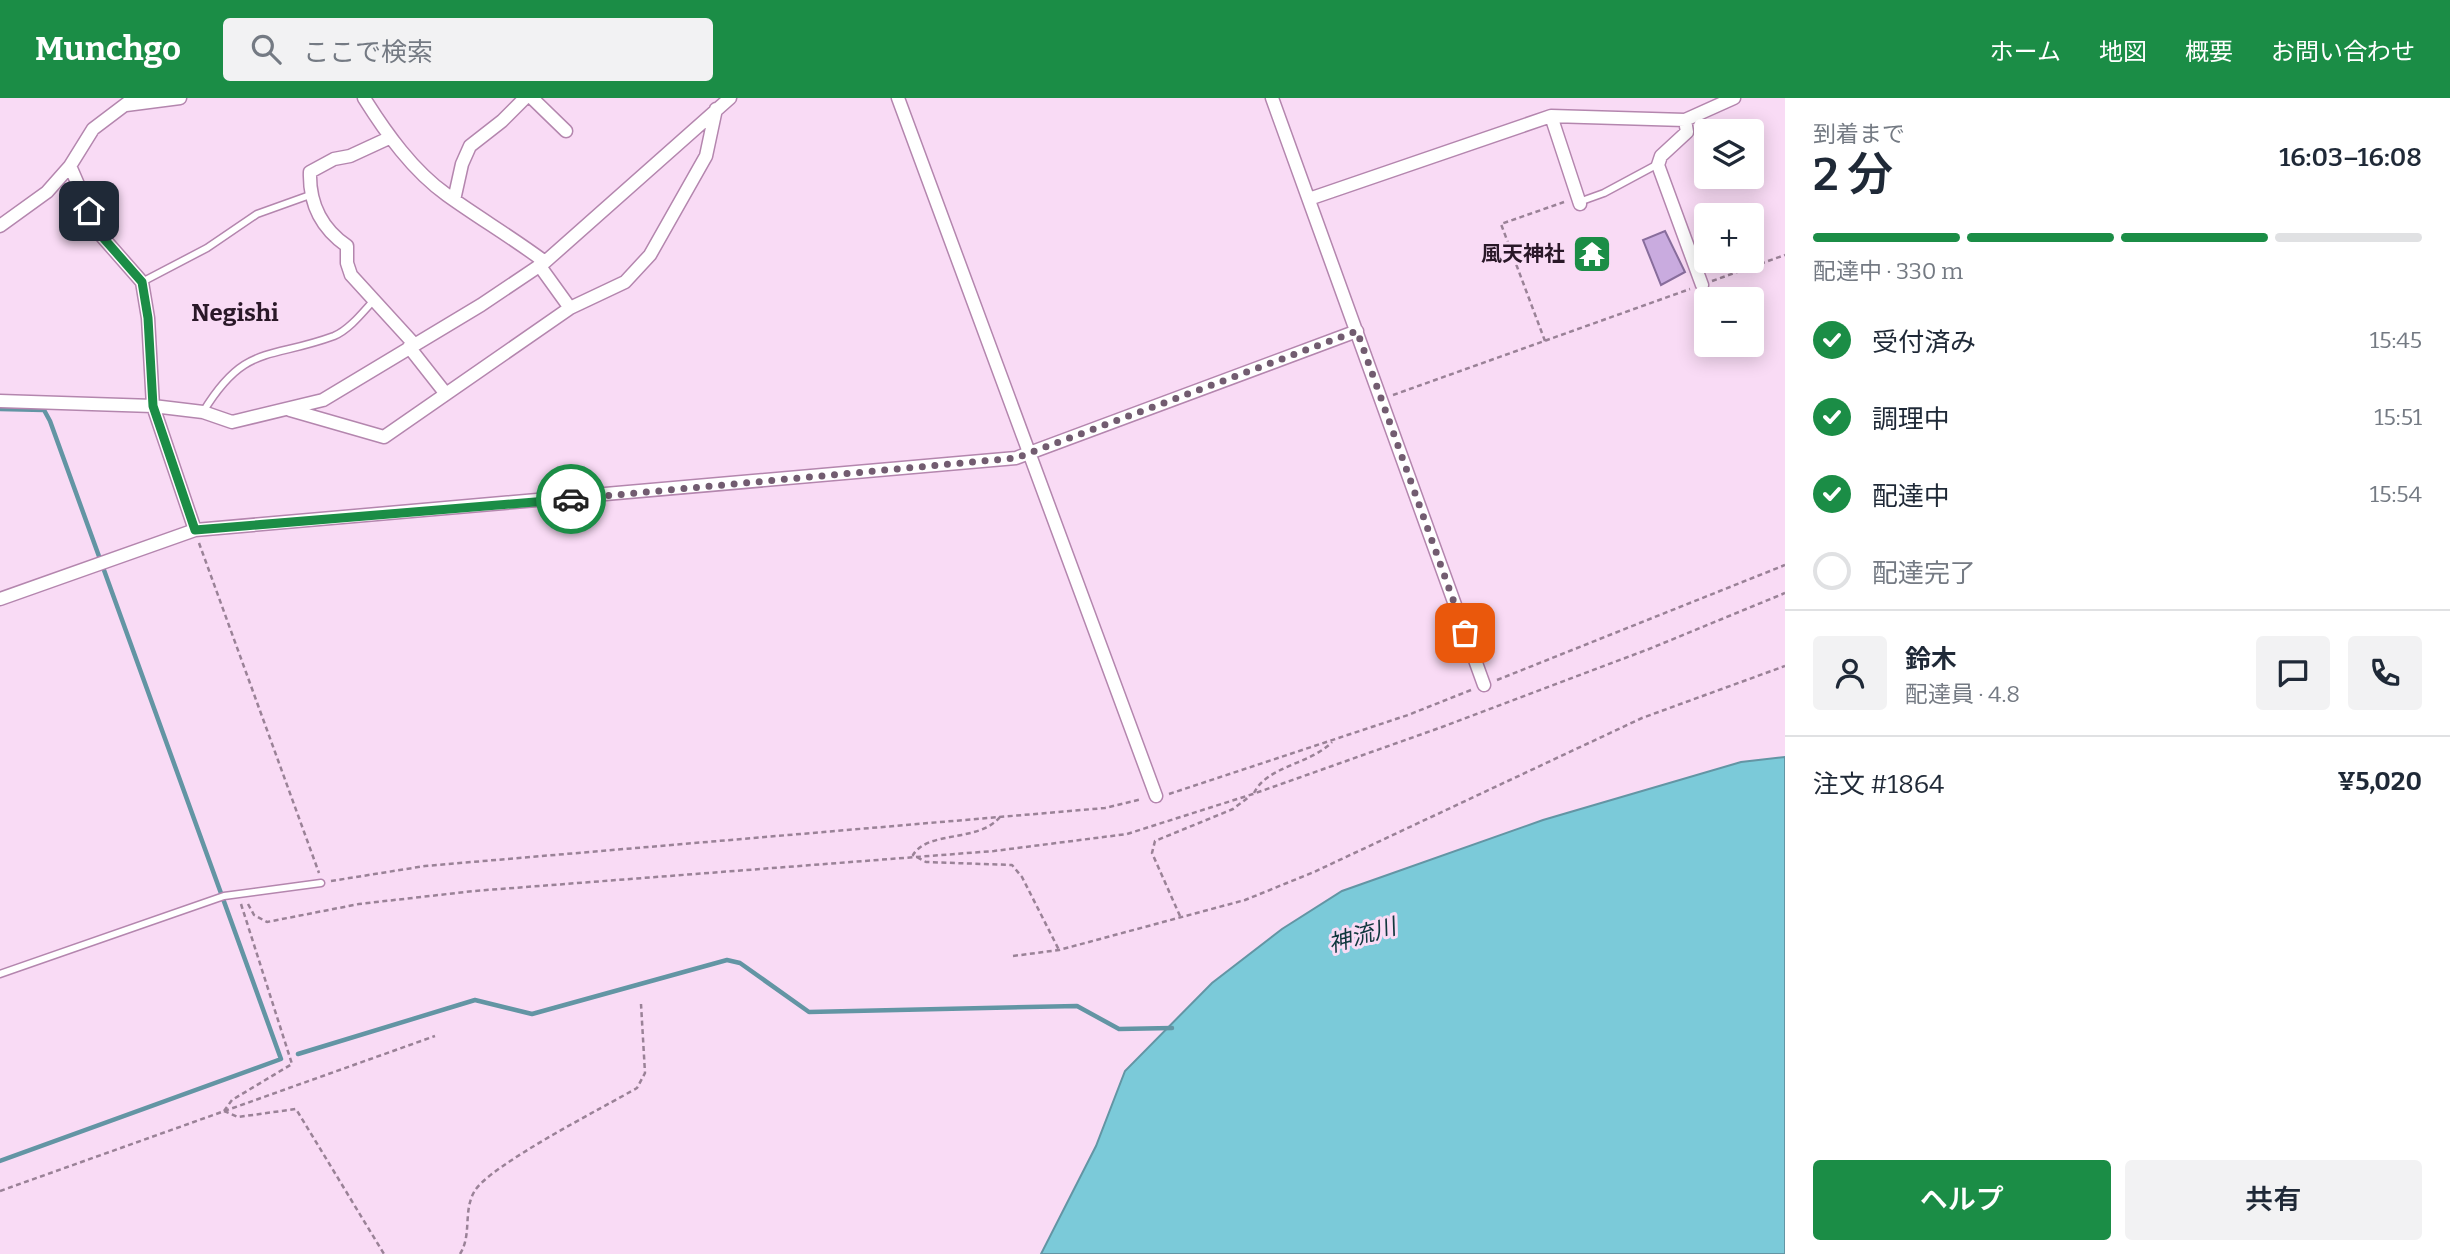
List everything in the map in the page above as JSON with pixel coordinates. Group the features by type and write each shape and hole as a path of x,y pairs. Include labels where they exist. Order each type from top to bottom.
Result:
{"street":[{"path":"0,226 47,192 70,166 93,129 130,102 180,98"},
{"path":"364,98 388,138 454,200 505,232 542,263 570,307"},
{"path":"454,200 462,164 470,145 502,121 525,98"},
{"path":"532,98 566,131"},
{"path":"0,401 153,406 203,412 232,422 290,410 332,394 481,305 542,263 730,98"},
{"path":"898,98 1156,796"},
{"path":"1272,98 1484,685"},
{"path":"1309,199 1551,116 1685,120 1734,98"},
{"path":"290,410 384,437 570,307 625,282 650,255 706,156 716,109"},
{"path":"1551,116 1579,201"},
{"path":"1685,120 1687,132 1661,156 1658,164 1702,285"},
{"path":"388,138 350,156 321,164 310,172 310,195 323,225 347,246 347,263 351,275 412,345 446,394"},
{"path":"70,166 99,233 142,282 148,318 153,406 195,530"},
{"path":"0,600 195,530 1016,458 1357,331"}],"lane":[{"path":"1579,201 1658,164"},
{"path":"142,282 207,248 257,214 310,195"},
{"path":"203,412 232,371 283,348 336,335 374,300"},
{"path":"0,974 224,896 321,883"}],"path":[{"path":"1545,341 1501,224 1579,201"},
{"path":"1382,399 1785,255"},
{"path":"195,530 321,883 425,866 1105,808 1156,796 1334,739 1484,685 1785,565"},
{"path":"250,906 254,915 267,922 359,904 464,892 994,850 1127,834 1253,794 1649,649 1785,593"},
{"path":"1013,956 1059,950 1245,900 1642,718 1785,666"},
{"path":"1180,917 1152,853 1155,841 1233,809 1253,794 1257,786 1313,757 1334,739"},
{"path":"913,855 921,847 936,842 985,831 1000,817"},
{"path":"913,855 926,862 1012,865 1022,877 1059,950"},
{"path":"224,1111 232,1100 292,1064 239,894"},
{"path":"460,1254 467,1243 469,1204 474,1191 484,1179 540,1143 637,1088 645,1073 641,1004"},
{"path":"0,1191 435,1036"},
{"path":"224,1111 238,1116 296,1109 384,1254"}],"water":[{"name":"神流川","path":"1785,757 1785,1254 1041,1254 1096,1146 1125,1071 1212,983 1282,929 1342,891 1543,820 1741,762"}],"building":[{"path":"1665,231 1685,272 1661,285 1643,240"},
{"name":"風天神社","path":"1584,239 1589,244 1593,240 1600,248 1597,251 1606,260 1599,267 1580,251 1582,249 1578,245"}],"waterway":[{"path":"0,409 44,410 50,421 281,1059 0,1161"},
{"path":"298,1054 475,1000 532,1014 727,960 740,963 809,1012 1077,1006 1119,1029 1172,1028"}],"way so far":[{"path":"571,499 1016,458 1357,331 1465,633"}],"place":[{"name":"風天神社","path":"1592,254"}],"district":[{"name":"Negishi","path":"235,313"}],"route":[{"path":"89,211 99,233 125,259 142,282 148,318 153,406 195,530 571,499"}]}
